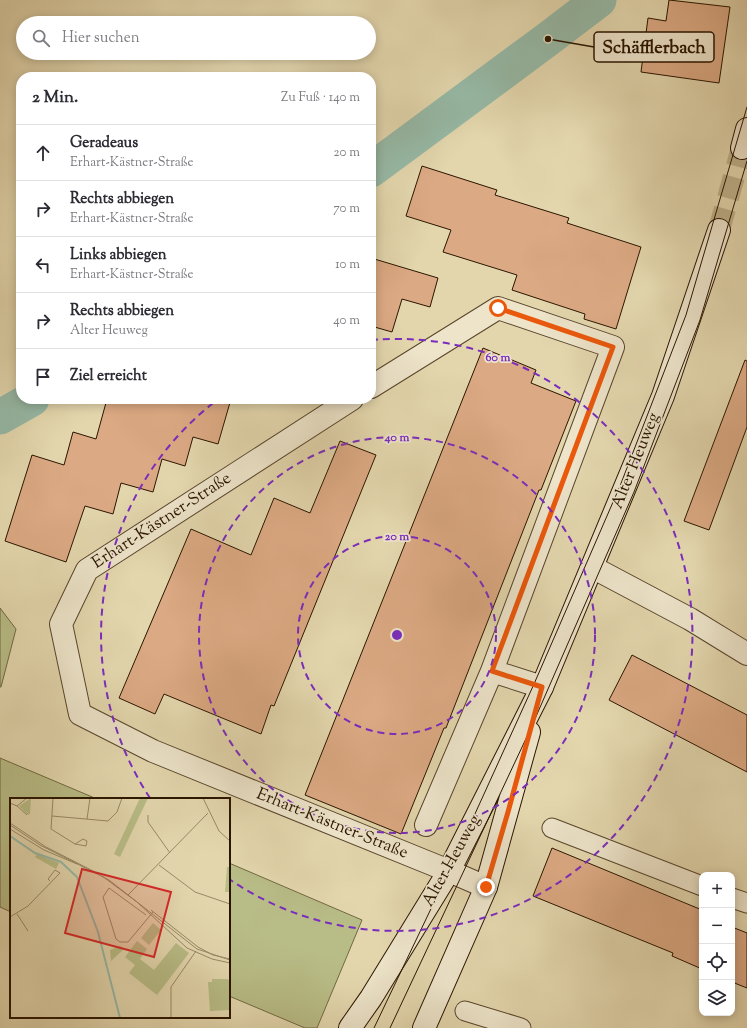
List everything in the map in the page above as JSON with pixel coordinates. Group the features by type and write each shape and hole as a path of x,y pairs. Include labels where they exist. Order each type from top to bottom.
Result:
{"street":[{"name":"Alter Heuweg","path":"350,1028 371,998 449,871 542,687 663,396 719,230"},
{"name":"Erhart-Kästner-Straße","path":"376,384 498,308 613,347 492,671 426,825"},
{"name":"Erhart-Kästner-Straße","path":"344,404 87,570 61,624 80,714 154,751 486,887"},
{"path":"592,567 690,619 747,654"},
{"path":"492,671 542,687"},
{"name":"Alter Heuweg","path":"424,1028 486,887 542,687"}],"lane":[{"path":"552,828 699,885"},
{"path":"735,899 747,903"},
{"path":"465,1012 521,1028"}],"green space":[{"path":"0,608 16,629 1,687 0,687"},
{"path":"0,758 95,798 10,798 10,912 0,907"},
{"path":"230,863 362,920 317,1028 305,1028 230,996"}],"building":[{"path":"669,0 730,7 719,83 641,72 648,18 666,21"},
{"path":"422,166 497,190 495,195 569,218 567,223 641,247 616,329 584,319 585,314 512,290 517,275 443,252 451,230 406,216"},
{"path":"376,259 438,278 430,307 402,299 392,332 376,327"},
{"path":"483,348 536,370 531,383 576,401 541,490 539,490 446,728 444,728 401,834 305,795"},
{"path":"745,360 747,361 747,427 709,530 684,521"},
{"path":"106,404 230,404 218,444 193,437 185,466 162,459 153,492 121,483 113,514 85,506 66,562 5,541 32,455 64,465 73,432 96,439"},
{"path":"340,441 376,455 274,706 271,705 261,734 164,694 155,714 119,698 191,529 251,555 274,498 310,513"},
{"path":"632,655 747,715 747,772 609,700"},
{"path":"552,848 699,909 699,968 672,956 673,953 533,896"},
{"path":"735,928 747,933 747,988 735,983"}],"waterway":[{"path":"376,166 599,0"},
{"path":"0,417 23,404"}],"tunnel":[{"path":"719,230 742,148"}],"tram line":[{"path":"374,1028 449,871 534,684 620,486 686,315 747,107"},
{"path":"390,1028 531,728 634,492 700,320 747,161"}],"place":[{"name":"Schäfflerbach","path":"548,39"}],"route":[{"path":"486,887 542,687 516,680 492,671 613,347 498,308"}]}
